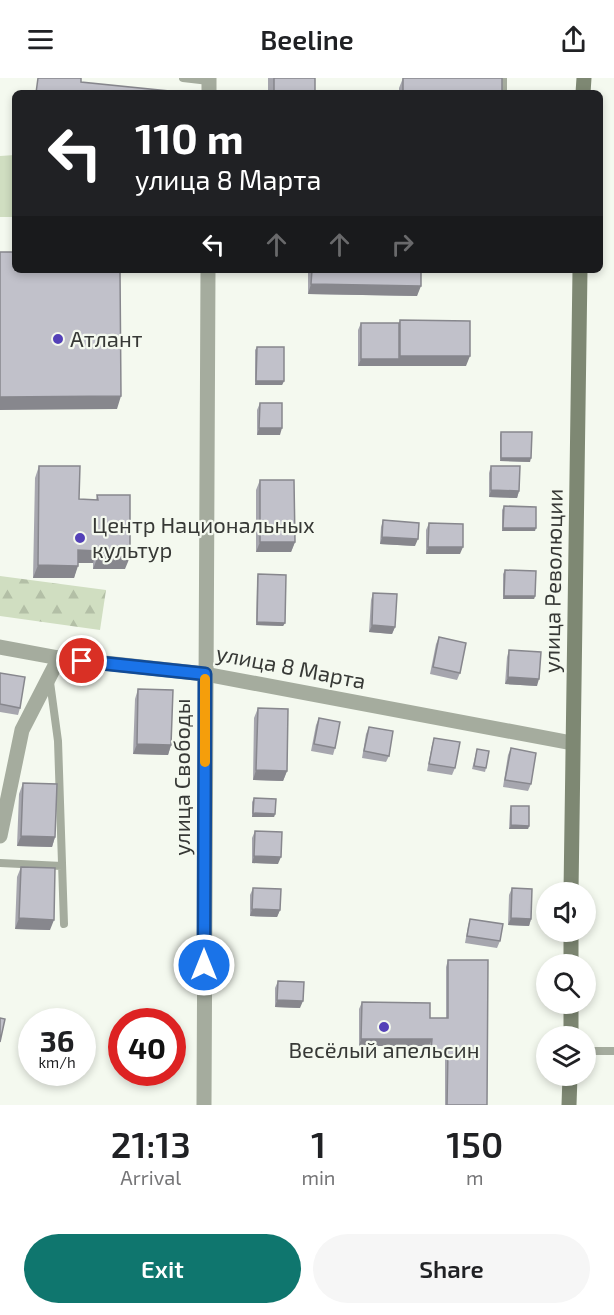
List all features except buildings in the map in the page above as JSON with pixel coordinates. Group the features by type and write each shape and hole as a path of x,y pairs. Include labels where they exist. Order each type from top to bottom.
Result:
{"main road":[{"name":"улица Революции","path":"572,882 572,743 580,273"},
{"path":"569,1105 570,1086"}],"street":[{"name":"улица Свободы","path":"204,1105 208,273"},
{"name":"улица 8 Марта","path":"0,647 59,658 205,674 572,743"},
{"path":"0,836 22,730 59,658"}],"lane":[{"path":"183,78 209,84"},
{"path":"49,678 58,741 64,924"},
{"path":"0,863 62,866"},
{"path":"596,1051 614,1051"}],"green space":[{"path":"12,155 12,217 0,217 0,156"},
{"path":"0,576 106,590 100,630 0,616"}],"slow traffic":[{"path":"205,679 205,762"}],"place":[{"name":"Атлант","path":"58,339"},
{"name":"Центр Национальных культур","path":"80,538"},
{"name":"Весёлый апельсин","path":"384,1027"}],"route":[{"path":"82,661 205,674 204,965"}]}
